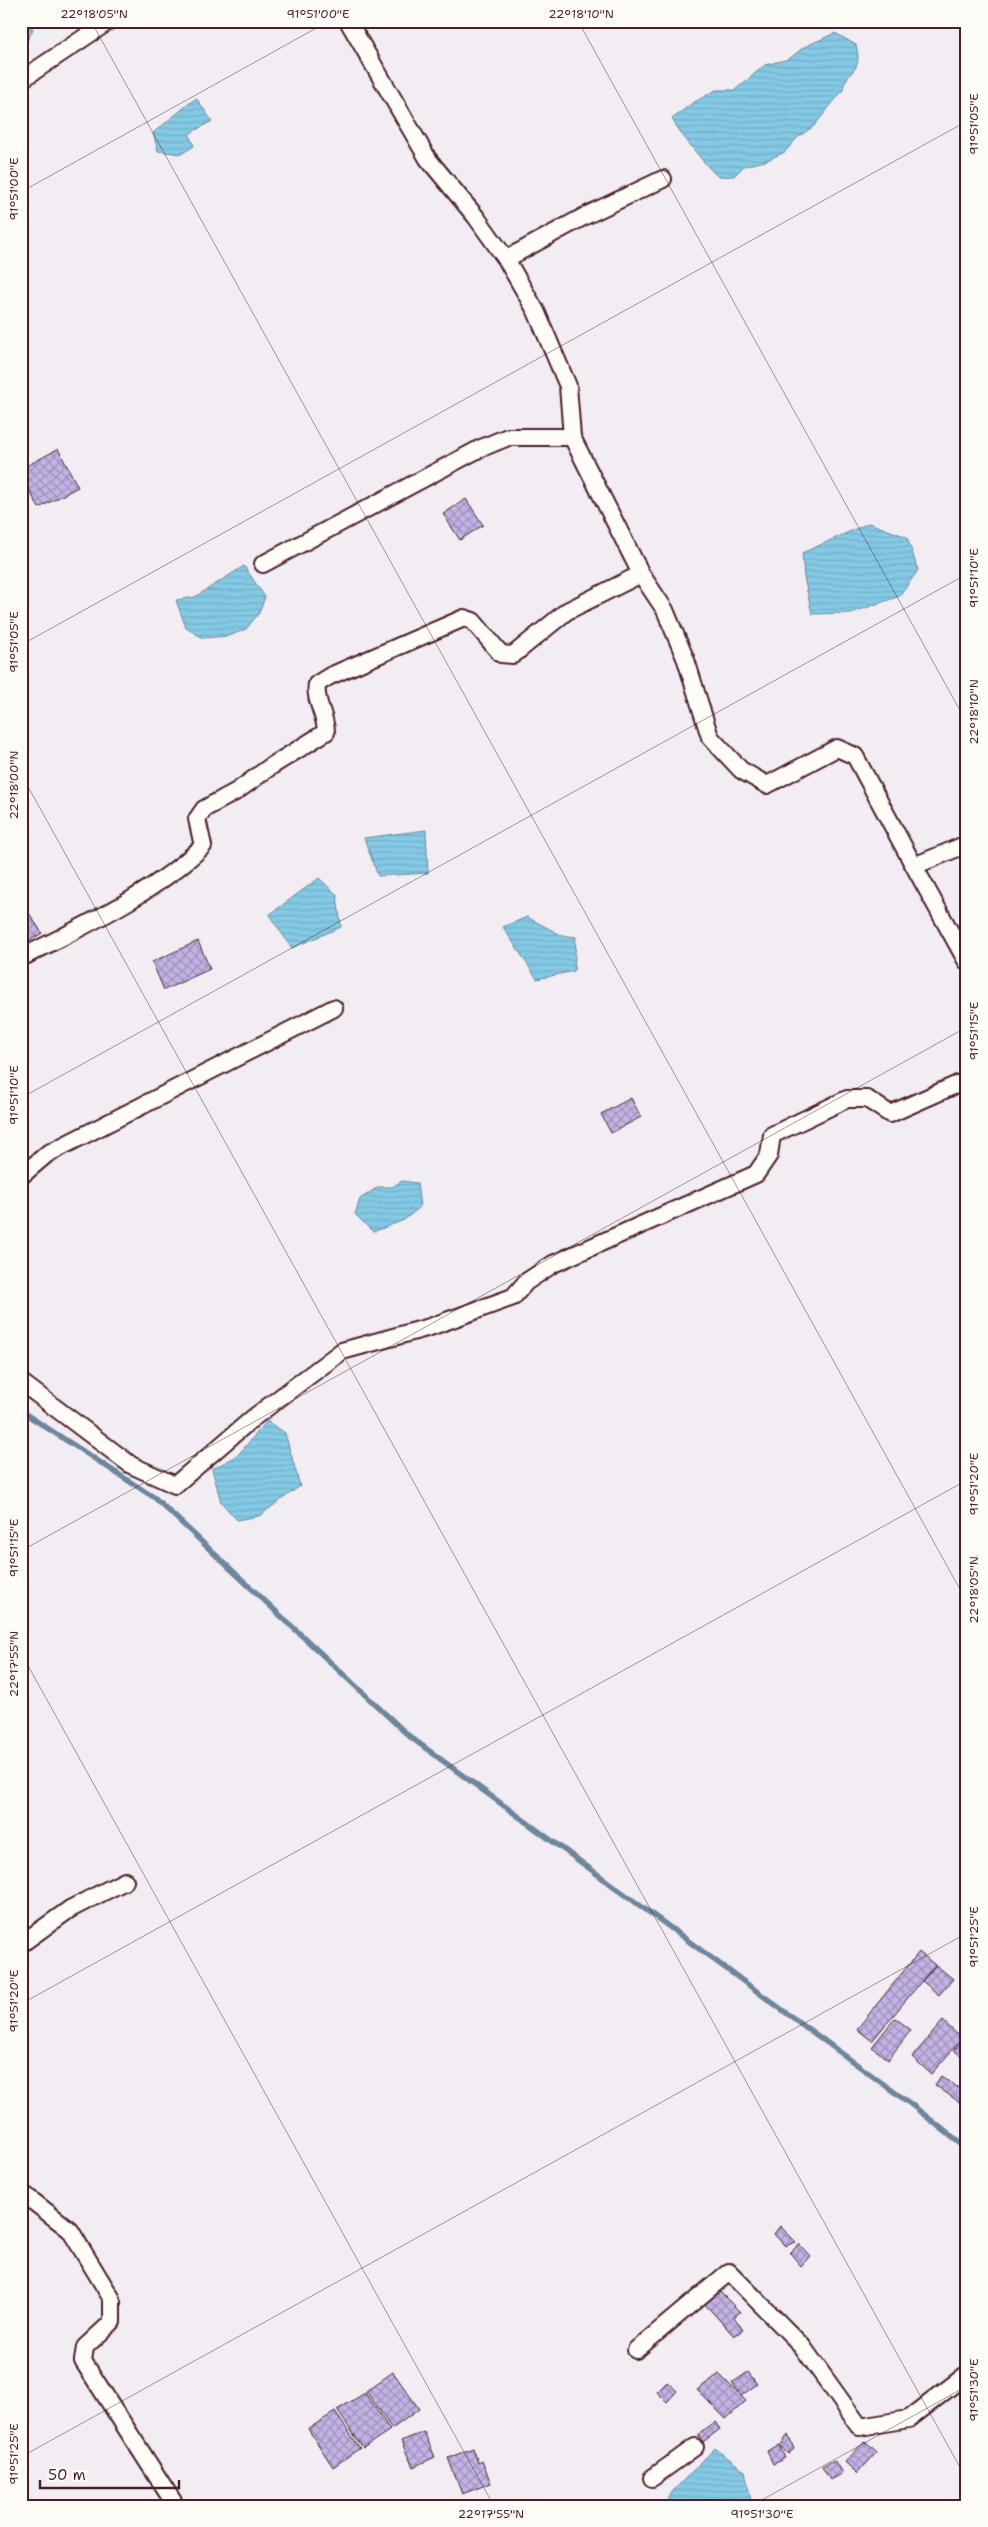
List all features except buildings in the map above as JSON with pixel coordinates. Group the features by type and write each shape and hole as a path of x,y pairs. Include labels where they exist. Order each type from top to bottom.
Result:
{"street":[{"path":"21,80 109,21"},
{"path":"348,21 428,159 476,217 506,259 536,311 568,386 572,437 640,574 665,610 686,660 710,737 741,770 767,785 837,748 855,756 967,962"},
{"path":"506,259 585,216 664,179"},
{"path":"263,564 479,449 508,437 572,437"},
{"path":"21,958 91,922 180,868 203,846 196,819 204,809 238,791 326,732 326,720 315,695 318,684 330,676 464,618 473,621 501,654 513,655 567,612 640,574"},
{"path":"914,866 967,844"},
{"path":"21,1176 48,1154 334,1008"},
{"path":"21,1382 131,1465 175,1485 253,1418 342,1351 430,1327 513,1297 526,1282 554,1264 756,1174 769,1155 772,1135 847,1099 867,1099 890,1114 967,1080"},
{"path":"21,1944 70,1909 125,1881"},
{"path":"21,2192 70,2230 112,2299 112,2322 85,2347 83,2362 176,2506"},
{"path":"636,2350 729,2272 802,2346 860,2427 909,2419 967,2374"},
{"path":"652,2478 695,2447"}],"water":[{"path":"21,21 27,21 33,29 21,54"},
{"path":"835,33 856,45 858,62 844,83 843,90 814,126 797,138 785,152 765,161 744,166 734,176 718,176 714,173 680,132 672,119 691,104 716,90 735,90 765,65 789,59 804,47"},
{"path":"196,98 212,121 189,134 194,146 181,154 158,151 153,133"},
{"path":"869,523 907,537 918,570 900,596 851,613 812,614 804,577 802,553"},
{"path":"244,566 265,597 259,613 246,629 229,636 203,638 186,628 176,600 195,597"},
{"path":"426,830 428,873 378,876 364,838"},
{"path":"319,878 337,895 341,927 292,948 269,915"},
{"path":"527,917 561,935 576,937 574,971 537,979 503,927"},
{"path":"402,1181 417,1183 420,1207 404,1220 373,1232 355,1214 360,1199 378,1187 392,1187"},
{"path":"967,1324 967,1346 958,1329"},
{"path":"267,1421 285,1433 300,1486 259,1516 237,1520 221,1502 212,1469 237,1456"},
{"path":"715,2448 745,2471 752,2506 665,2506 672,2492"}],"waterway":[{"path":"21,1411 155,1498 409,1736 912,2105 967,2149"}]}
